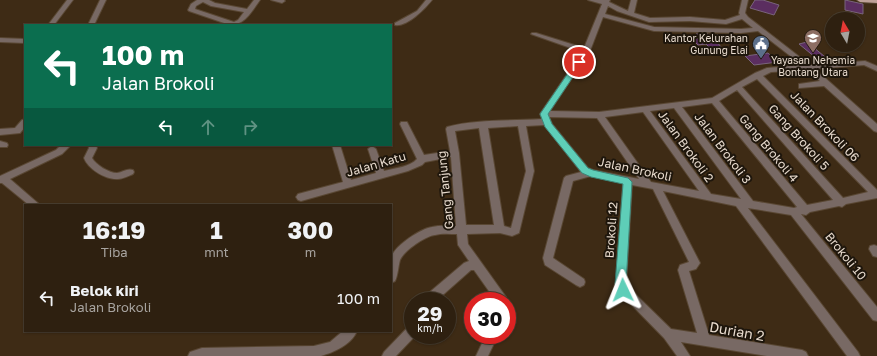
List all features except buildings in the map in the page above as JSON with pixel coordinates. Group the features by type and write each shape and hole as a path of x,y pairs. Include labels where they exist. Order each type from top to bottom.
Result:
{"main road":[{"path":"860,0 877,2"}],"street":[{"path":"52,24 70,0"},
{"path":"91,24 102,0"},
{"path":"248,11 214,5 203,0 193,6 191,10 230,23 240,21 257,0"},
{"path":"274,0 282,1"},
{"path":"397,24 417,14 428,0"},
{"path":"591,0 654,29 741,31 756,27"},
{"path":"630,14 634,0"},
{"path":"745,0 742,13 744,17 807,66 877,129"},
{"path":"227,7 233,1"},
{"path":"605,7 652,20 690,19 726,22 744,17"},
{"path":"545,118 586,51 605,7"},
{"path":"534,34 586,51"},
{"path":"0,40 24,41"},
{"path":"500,228 483,125 521,122 545,118 599,115 714,100 758,75 770,70 807,66 865,63 877,69"},
{"name":"Jalan Brokoli 06","path":"758,75 876,194"},
{"path":"802,86 826,83"},
{"name":"Gang Brokoli 5","path":"738,87 842,203"},
{"name":"Gang Brokoli 4","path":"714,100 806,211"},
{"name":"Jalan Brokoli 3","path":"676,105 751,205"},
{"name":"Jalan Brokoli 2","path":"644,108 708,197"},
{"path":"599,115 652,186 695,263 692,266 684,268 683,270 705,340"},
{"name":"Jalan Brokoli","path":"545,118 581,167 591,173 628,182 794,212 806,211 876,194"},
{"path":"393,259 405,247 424,234 438,230 464,239 500,228 510,232 516,230 530,167 521,122"},
{"path":"0,132 17,131 24,123"},
{"path":"404,124 422,159"},
{"name":"Gang Tanjung","path":"464,239 455,153 450,129 483,125"},
{"path":"34,204 2,179 59,152 66,146"},
{"path":"92,146 88,161 98,169 117,176 130,172"},
{"path":"336,146 348,184"},
{"path":"372,150 381,175"},
{"name":"Jalan Katu","path":"301,197 417,164 422,159 455,153"},
{"path":"580,282 549,262 548,258 569,178 591,173"},
{"name":"Brokoli 12","path":"628,182 621,287 668,334 684,356"},
{"path":"739,203 854,356"},
{"name":"Brokoli 10","path":"794,212 877,316"},
{"path":"464,239 476,265 496,292"},
{"path":"438,292 468,266 476,265"},
{"path":"194,356 202,354 314,352 333,347 350,332"},
{"name":"Durian 2","path":"668,334 705,340 748,352 802,356"},
{"path":"388,356 404,339"},
{"path":"482,356 488,344"}],"place":[{"name":"Yayasan Nehemia Bontang Utara","path":"813,53"},
{"name":"Kantor Kelurahan Gunung Elai","path":"761,59"}],"route":[{"path":"579,62 544,114 548,125 581,167 591,173 628,182 621,284 623,290"}]}
